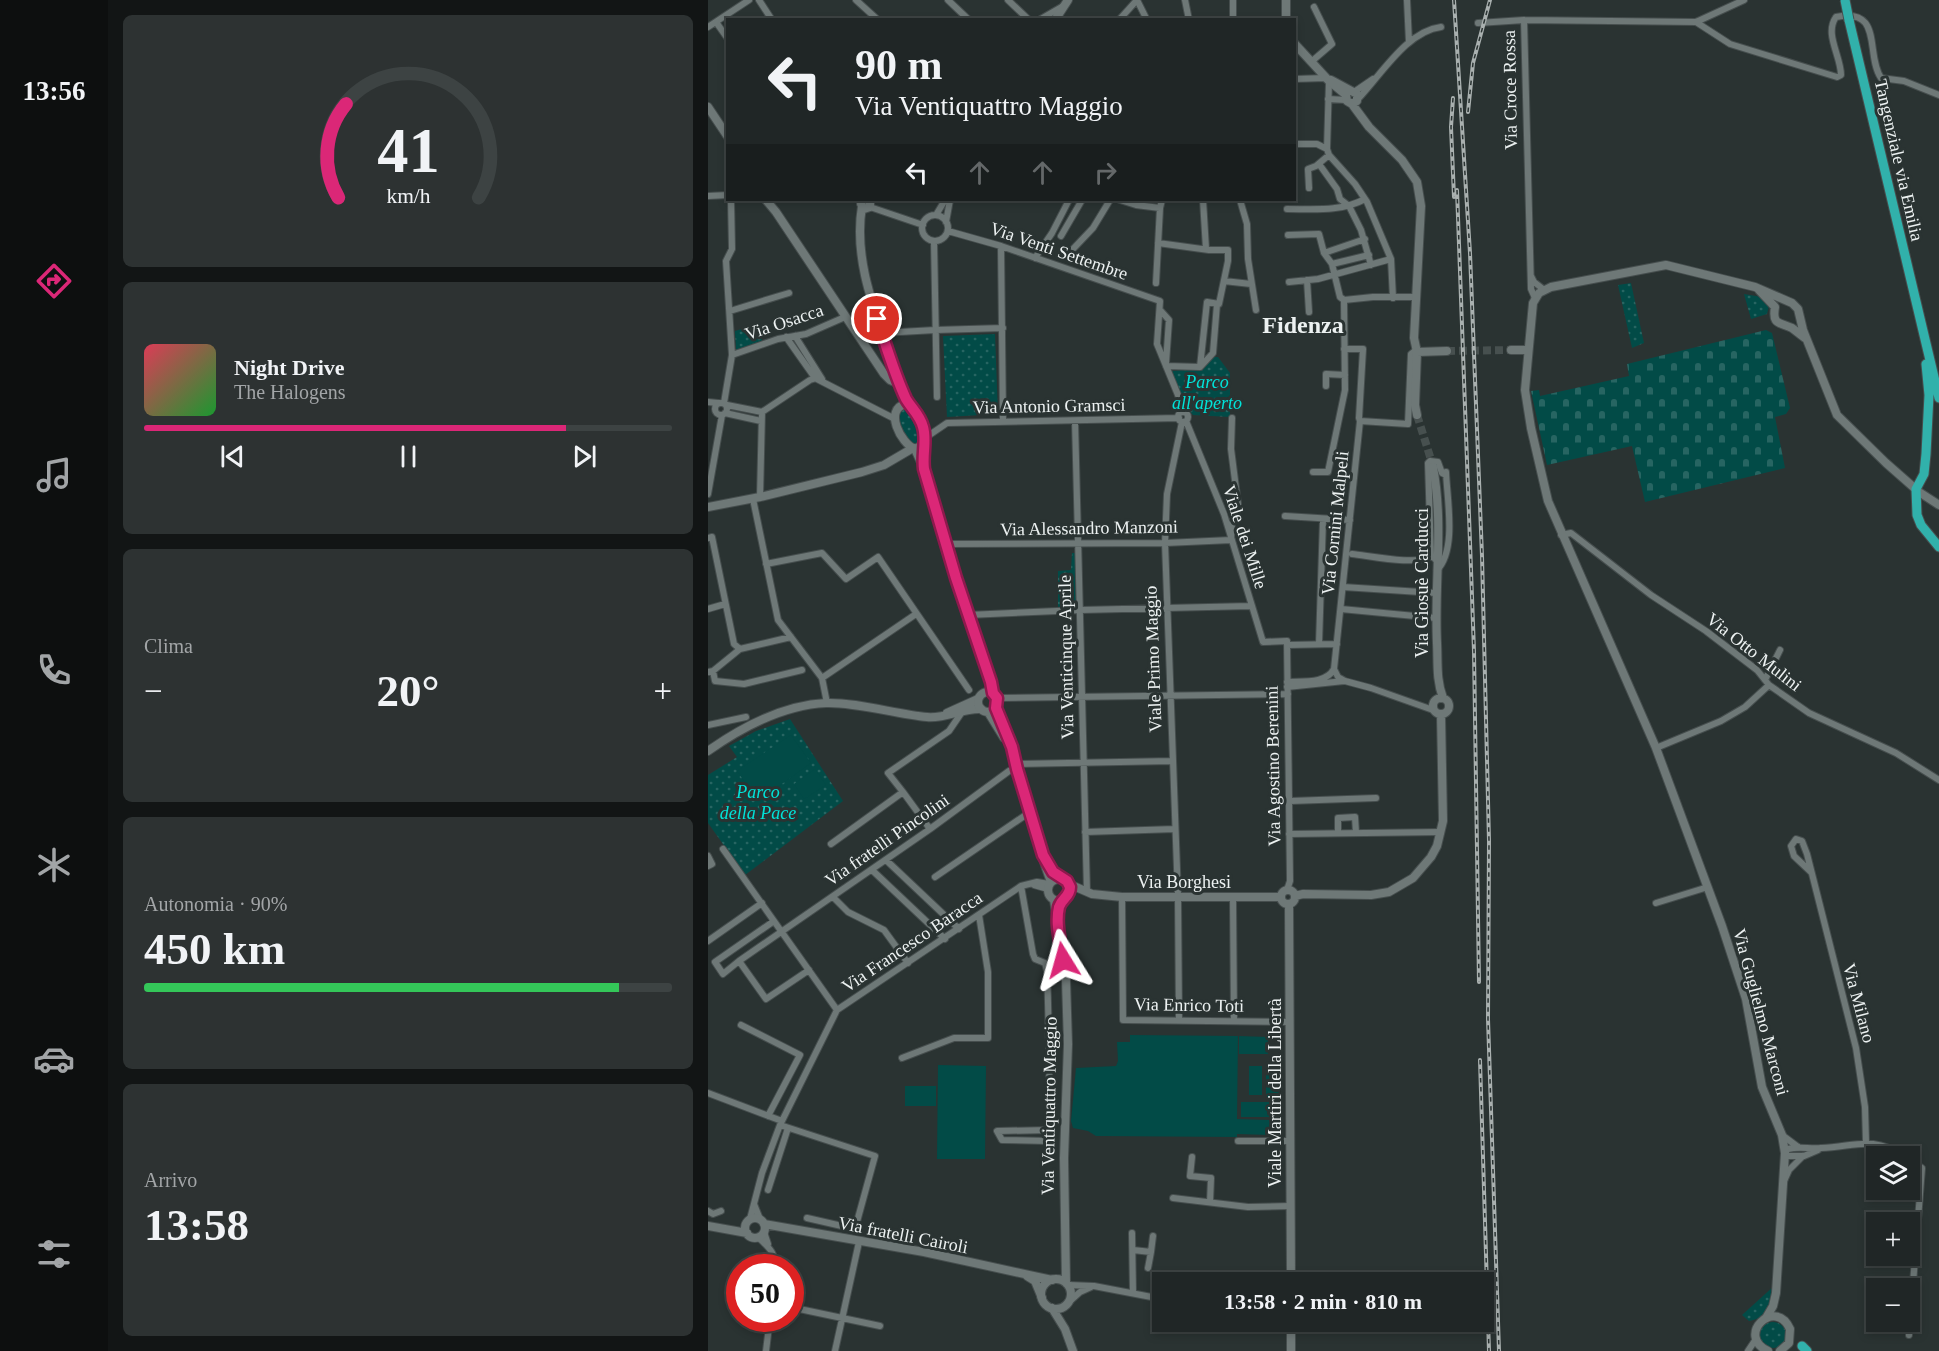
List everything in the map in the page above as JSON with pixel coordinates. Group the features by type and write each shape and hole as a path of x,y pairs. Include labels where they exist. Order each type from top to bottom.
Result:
{"main road":[{"path":"1056,18 1067,2 1074,0"},
{"name":"Tangenziale via Emilia","path":"1845,0 1939,398"},
{"path":"708,107 726,133"},
{"path":"767,201 884,374 896,382"},
{"path":"866,204 859,244 863,268 895,371 902,405"},
{"path":"1924,334 1939,377"},
{"path":"1924,334 1929,395 1924,474 1918,491 1919,522 1939,547"},
{"name":"Via Ventiquattro Maggio","path":"895,371 911,407 922,422 924,469"},
{"path":"902,405 911,407"},
{"path":"902,405 896,410 895,419 902,439"},
{"name":"Via Ventiquattro Maggio","path":"902,439 914,449 924,469 995,696 988,710"},
{"path":"914,449 924,441"},
{"name":"Via Ventiquattro Maggio","path":"980,651 986,685 978,704 988,710 1001,733 1043,855 1049,896 1058,900 1058,920 1066,980 1068,1044 1065,1257 1067,1284 1071,1293 1067,1304 1065,1329"},
{"path":"979,697 985,692 995,696"},
{"name":"Via Ventiquattro Maggio","path":"1043,855 1053,872 1069,889"},
{"path":"1049,885 1060,878"},
{"path":"1058,900 1069,889"},
{"name":"Via Ventiquattro Maggio","path":"1065,1257 1058,1275 1042,1289 1042,1298 1044,1303 1052,1308 1065,1329 1073,1351"},
{"path":"1053,1280 1067,1284"},
{"path":"1052,1308 1067,1304"},
{"path":"1764,1351 1756,1339 1756,1328 1766,1318 1776,1317 1785,1321 1791,1334 1805,1349"},
{"path":"1786,1350 1791,1334"}],"street":[{"path":"708,27 749,0"},
{"path":"759,0 771,18"},
{"path":"856,0 876,18"},
{"path":"948,0 967,18"},
{"path":"1008,0 1027,18"},
{"path":"1121,18 1137,0 1146,18"},
{"path":"1185,0 1189,18"},
{"path":"1233,0 1233,18"},
{"path":"1286,0 1286,18"},
{"path":"1407,0 1409,42"},
{"name":"Via Croce Rossa","path":"1535,298 1531,289 1524,21 1696,22 1744,0"},
{"path":"1042,18 1067,2"},
{"path":"1311,62 1332,44 1314,7"},
{"path":"1696,22 1730,44 1837,77 1841,75 1841,68 1831,24 1836,17 1847,14 1857,16 1866,22 1872,37 1876,69 1881,78 1904,81 1939,95"},
{"path":"1478,23 1524,21"},
{"path":"716,22 726,36"},
{"path":"1328,99 1352,97 1378,76 1409,42 1431,28 1441,27"},
{"path":"1296,45 1327,80 1352,97 1369,127 1402,160 1419,188 1421,206 1414,338 1417,415"},
{"path":"1296,79 1327,80"},
{"path":"1309,188 1308,169 1319,164 1328,152 1327,80"},
{"path":"1296,144 1317,144 1328,152 1365,199 1391,259 1393,298"},
{"path":"1319,164 1337,189 1340,199 1349,206 1365,239 1371,265"},
{"path":"708,196 726,195"},
{"path":"1287,209 1331,209 1349,206 1365,199"},
{"path":"708,494 732,355 726,261 732,249 730,201"},
{"path":"934,241 926,236 923,225 927,219 936,215 947,201"},
{"path":"934,241 943,238 948,231 946,222 948,201"},
{"path":"1035,258 1052,233 1068,201"},
{"path":"1052,233 1063,238 1082,201"},
{"path":"1073,249 1093,228 1109,201"},
{"path":"1126,201 1160,208"},
{"path":"1156,283 1162,201"},
{"path":"1203,201 1206,249"},
{"path":"1240,201 1247,224 1251,284 1256,310"},
{"path":"866,204 923,225"},
{"path":"936,215 942,217 946,222"},
{"name":"Via Venti Settembre","path":"948,231 1001,246 1160,301 1160,310"},
{"path":"1288,235 1318,234 1324,253 1332,264 1340,297 1344,300 1416,297"},
{"path":"1324,253 1365,239"},
{"path":"934,241 937,398"},
{"path":"1158,243 1228,250 1218,304 1213,353 1200,367 1166,366 1169,320 1160,310"},
{"path":"1001,246 1003,421"},
{"path":"1332,264 1369,255"},
{"path":"1289,282 1335,275 1391,259"},
{"path":"1535,298 1543,290 1666,265 1755,287 1796,305 1806,339 1837,415 1886,464 1939,505"},
{"path":"1531,275 1534,282 1543,290"},
{"path":"1307,280 1309,312"},
{"path":"1224,281 1251,284"},
{"path":"1755,287 1774,307 1776,321 1806,339"},
{"path":"730,311 789,294"},
{"name":"Via Guglielmo Marconi","path":"1535,298 1527,350 1525,400 1546,494 1561,535 1656,748 1708,887 1746,999 1762,1087 1782,1135 1785,1153 1784,1182 1776,1293 1773,1306 1766,1318"},
{"path":"1313,472 1328,472 1340,420 1345,390 1344,300"},
{"path":"1774,307 1788,301"},
{"path":"1200,367 1207,302 1218,304"},
{"name":"Viale dei Mille","path":"1160,310 1157,344 1182,418 1224,514 1263,642 1287,643"},
{"name":"Via Osacca","path":"732,355 786,337 806,334 846,317"},
{"path":"1786,326 1794,324 1798,317"},
{"path":"882,333 1003,328"},
{"path":"795,336 817,377"},
{"path":"786,337 817,377 828,386 895,419"},
{"name":"Via Cornini Malpeli","path":"1334,669 1360,421 1363,349 1344,349"},
{"path":"1511,350 1527,350"},
{"path":"1360,421 1408,424 1411,354 1416,351 1447,351"},
{"path":"1326,386 1326,374 1345,375"},
{"path":"708,402 762,412 817,377"},
{"path":"721,413 716,406 723,404"},
{"path":"708,411 761,421"},
{"path":"762,412 757,498 775,612 790,637 822,678 827,703"},
{"name":"Via Antonio Gramsci","path":"924,441 947,423 1182,418"},
{"name":"Viale Primo Maggio","path":"1179,1020 1178,896 1165,543 1167,494 1182,418"},
{"path":"1231,540 1234,515 1238,504 1231,449 1232,418"},
{"name":"Via Venticinque Aprile","path":"1076,421 1087,892"},
{"path":"896,457 902,447 902,439"},
{"path":"708,507 757,498 862,472 884,465 914,449"},
{"path":"1353,554 1436,564 1445,559 1448,543 1445,473 1438,462 1430,461 1428,464 1436,564"},
{"name":"Via Giosuè Carducci","path":"1434,467 1437,492 1438,684 1443,698"},
{"path":"1918,491 1939,499"},
{"path":"1224,514 1234,515"},
{"path":"1285,516 1350,520"},
{"path":"1319,644 1323,519"},
{"name":"Via Otto Mulini","path":"1561,535 1571,534 1651,595 1706,631 1757,670 1767,683 1809,713 1896,753 1939,780"},
{"path":"708,538 712,537 734,644 740,649"},
{"name":"Via Alessandro Manzoni","path":"946,544 1165,543 1231,540"},
{"path":"766,564 822,553 846,579 878,557 969,690"},
{"path":"1414,561 1426,560 1436,564"},
{"path":"1343,587 1436,593"},
{"path":"708,600 709,609 724,604"},
{"path":"968,615 1251,606"},
{"path":"1341,609 1436,618"},
{"path":"822,678 916,614"},
{"path":"790,637 740,649 711,672 712,681 744,684 802,670"},
{"path":"1287,643 1337,644"},
{"name":"Via Agostino Berenini","path":"1287,643 1290,801 1290,881 1287,890"},
{"path":"1656,748 1721,721 1745,707 1767,683 1780,650"},
{"path":"1288,688 1324,679 1334,669 1338,677 1345,681 1433,710 1436,714 1441,715 1448,711 1447,701 1443,698 1435,700 1432,705 1433,710"},
{"path":"995,696 1082,698 1169,696 1288,688 1345,681"},
{"path":"938,716 979,697"},
{"path":"708,751 745,727 770,716 827,703 938,716 947,719 949,730"},
{"path":"938,716 988,710"},
{"path":"930,829 888,773 949,730 962,712"},
{"path":"1295,896 1303,894 1371,895 1398,888 1413,878 1431,857 1441,832 1443,815 1441,715"},
{"path":"708,725 746,717"},
{"path":"1014,768 1083,762 1172,761"},
{"name":"Via fratelli Pincolini","path":"739,961 872,870 1014,768"},
{"path":"831,844 903,792"},
{"path":"1290,801 1376,798"},
{"path":"935,877 1030,812"},
{"path":"1338,833 1338,818 1355,817 1356,833"},
{"path":"1085,832 1175,829"},
{"path":"1289,834 1441,832"},
{"name":"Via Milano","path":"1811,872 1794,856 1791,846 1796,839 1802,841 1811,872 1856,1048 1865,1107 1866,1143"},
{"path":"723,849 837,1010"},
{"path":"708,856 712,864 708,866"},
{"path":"886,860 959,929"},
{"path":"872,870 945,939"},
{"path":"1049,885 1037,882 1024,886 1033,954 1035,958 1045,963 1047,970 1050,1092 1050,1130 1049,1141 1002,1140 997,1131 1050,1130"},
{"name":"Via Francesco Baracca","path":"748,1221 753,1200 781,1123 837,1010 1024,886"},
{"path":"1656,903 1708,887"},
{"name":"Via Borghesi","path":"1069,889 1122,897 1281,897"},
{"path":"1287,890 1295,896 1294,901 1289,904 1281,897 1282,893 1287,890"},
{"path":"833,897 848,912 884,930 908,963"},
{"name":"Via Enrico Toti","path":"1122,897 1123,1020 1290,1022"},
{"path":"1233,898 1234,1021"},
{"path":"708,941 762,903"},
{"name":"Viale Martiri della Libertà","path":"1289,904 1291,1272"},
{"path":"902,1058 954,1038 988,1038 988,972 979,915"},
{"path":"774,921 715,962 723,974 739,961 766,999 809,970"},
{"path":"741,1025 800,1055 768,1116"},
{"path":"1050,1092 1066,1098"},
{"path":"708,1093 768,1116 788,1128 875,1156 855,1229 807,1218"},
{"path":"1050,1102 1066,1098"},
{"path":"768,1190 788,1128"},
{"path":"1782,1135 1798,1147"},
{"path":"1238,1141 1290,1141"},
{"path":"1803,1156 1787,1156 1785,1153 1788,1149 1798,1147 1821,1148 1866,1143 1883,1146"},
{"path":"1784,1182 1789,1170 1803,1156 1821,1148"},
{"path":"1191,1156 1190,1176 1211,1178 1210,1202"},
{"path":"1920,1167 1922,1168 1920,1194"},
{"path":"1173,1198 1248,1207 1291,1206"},
{"path":"753,1200 768,1245 774,1254"},
{"path":"1909,1335 1920,1200"},
{"path":"708,1211 713,1214 721,1211"},
{"path":"747,1233 748,1221"},
{"name":"Via fratelli Cairoli","path":"711,1227 748,1221 762,1229 780,1227 924,1252 1053,1280"},
{"path":"711,1227 747,1233 751,1237 762,1229"},
{"path":"1132,1233 1133,1293"},
{"path":"1148,1268 1153,1236"},
{"path":"835,1351 859,1242"},
{"path":"1132,1250 1151,1252"},
{"path":"1020,1273 1035,1281 1042,1298"},
{"path":"1067,1284 1094,1286 1152,1297"},
{"path":"1067,1304 1080,1292 1094,1286"},
{"name":"Via Guglielmo Marconi","path":"1776,1293 1778,1308 1785,1321"},
{"path":"804,1310 880,1326"},
{"path":"766,1351 768,1332"},
{"path":"1291,1332 1292,1351"},
{"path":"1748,1351 1756,1339"}],"green space":[{"path":"1631,283 1644,343 1632,348 1618,285"},
{"path":"1744,294 1762,297 1769,306 1767,314 1751,319"},
{"path":"758,324 762,341 736,350 735,331"},
{"path":"1766,330 1772,333 1790,408 1786,414 1775,417 1785,468 1645,502 1632,446 1547,465 1531,391 1539,390 1540,396 1629,376 1627,364"},
{"path":"995,334 998,414 947,417 943,336"},
{"name":"Parco all'aperto","path":"1213,357 1218,357 1230,373 1230,417 1193,415 1184,405 1172,371 1203,369"},
{"path":"907,408 917,419 920,427 921,442 915,445 905,439 898,419 901,409"},
{"path":"1072,553 1075,553 1076,606 1058,607 1058,571 1071,570"},
{"name":"Parco della Pace","path":"790,719 843,801 745,875 708,823 708,775 737,757 729,746 756,731"},
{"path":"791,735 811,763 758,801 737,771"},
{"path":"815,769 826,785 804,799 794,784"},
{"path":"1130,1035 1238,1036 1237,1119 1270,1120 1270,1135 1237,1134 1237,1137 1096,1136 1088,1131 1073,1128 1071,1121 1076,1068 1116,1066 1117,1042 1130,1042"},
{"path":"1239,1036 1268,1037 1268,1054 1239,1054"},
{"path":"938,1065 986,1066 985,1159 937,1159"},
{"path":"1249,1066 1262,1066 1262,1095 1249,1095"},
{"path":"1266,1068 1280,1068 1280,1097 1266,1097"},
{"path":"905,1086 936,1086 936,1106 905,1106"},
{"path":"1241,1102 1270,1102 1270,1117 1241,1117"},
{"path":"1774,1286 1768,1309 1761,1317 1749,1321 1742,1315"},
{"path":"1773,1322 1782,1326 1786,1335 1782,1344 1773,1348 1764,1344 1760,1335 1764,1326"}],"tunnel":[{"path":"1447,351 1511,350"},
{"path":"1417,415 1433,466"}],"railway":[{"path":"1454,0 1470,253 1482,556 1489,841 1488,1019 1499,1351"},
{"path":"1468,112 1473,63 1490,0"},
{"path":"1453,98 1451,127 1454,197"},
{"path":"1457,190 1474,651 1479,982"},
{"path":"1480,1060 1489,1351"}],"district":[{"name":"Fidenza","path":"1303,325"}],"route":[{"path":"877,319 907,399 922,422 925,438 922,452 924,469 956,578 993,693 997,698 996,708 1008,733 1043,855 1053,872 1067,881 1070,887 1068,897 1062,900 1058,920 1063,960"}]}
